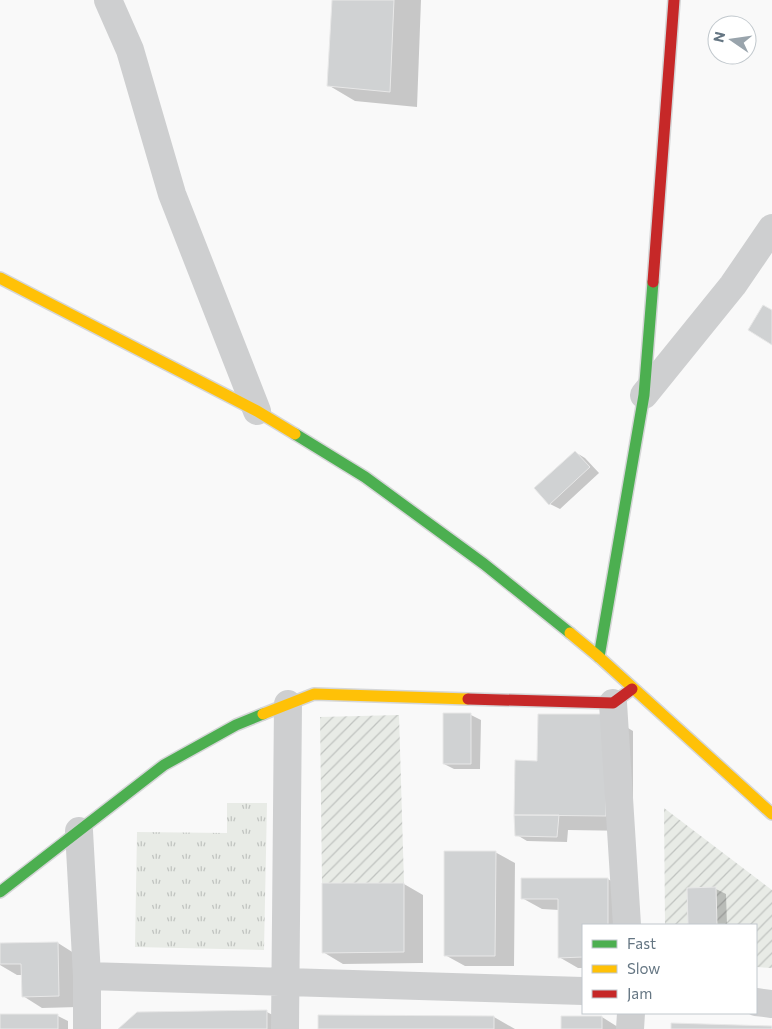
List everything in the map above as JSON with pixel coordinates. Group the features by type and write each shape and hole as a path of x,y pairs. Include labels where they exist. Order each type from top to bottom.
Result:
{"street":[{"path":"108,0 130,50 172,194 257,411"},
{"path":"599,658 644,395 674,0"},
{"path":"644,395 733,285 772,228"},
{"path":"0,278 257,411 373,483 484,564 599,658 623,696 772,814"},
{"path":"0,892 164,765 236,725 314,694 623,696"},
{"path":"623,696 627,924"},
{"path":"285,1029 288,704"},
{"path":"79,830 87,976 87,1029"},
{"path":"87,976 582,991"},
{"path":"757,1002 772,1004"},
{"path":"630,1029 631,1014"}],"green space":[{"path":"399,715 404,883 322,883 320,717"},
{"path":"227,803 267,803 264,950 135,947 137,832 227,833"},
{"path":"664,808 772,890 772,968 757,967 757,924 665,924"}],"building":[{"path":"332,0 394,0 390,92 327,86"},
{"path":"763,305 772,310 772,345 748,330"},
{"path":"575,451 590,467 549,505 534,488"},
{"path":"443,713 471,713 471,764 443,764"},
{"path":"538,714 606,714 606,816 514,815 515,760 537,761"},
{"path":"514,815 559,815 557,837 515,836"},
{"path":"444,851 496,851 495,956 444,956"},
{"path":"521,878 608,878 608,924 582,924 582,957 558,958 558,899 521,899"},
{"path":"322,883 404,883 404,952 322,953"},
{"path":"716,887 717,924 688,924 687,888"},
{"path":"58,942 59,996 22,997 21,964 0,964 0,943"},
{"path":"267,1010 267,1029 118,1029 137,1012"},
{"path":"0,1014 58,1014 58,1029 0,1029"},
{"path":"318,1015 494,1016 494,1029 318,1029"},
{"path":"561,1016 602,1016 602,1029 561,1029"},
{"path":"671,1023 772,1026 772,1029 671,1029"}],"traffic: fast":[{"path":"599,657 644,395 653,282"},
{"path":"295,434 365,477 484,564 570,633"},
{"path":"0,892 164,765 236,725 263,714"}],"traffic: slow":[{"path":"0,278 257,411 295,434"},
{"path":"570,633 772,814"},
{"path":"263,714 314,694 468,699"}],"traffic: jam":[{"path":"653,282 674,0"},
{"path":"468,699 613,703 632,689"}]}
